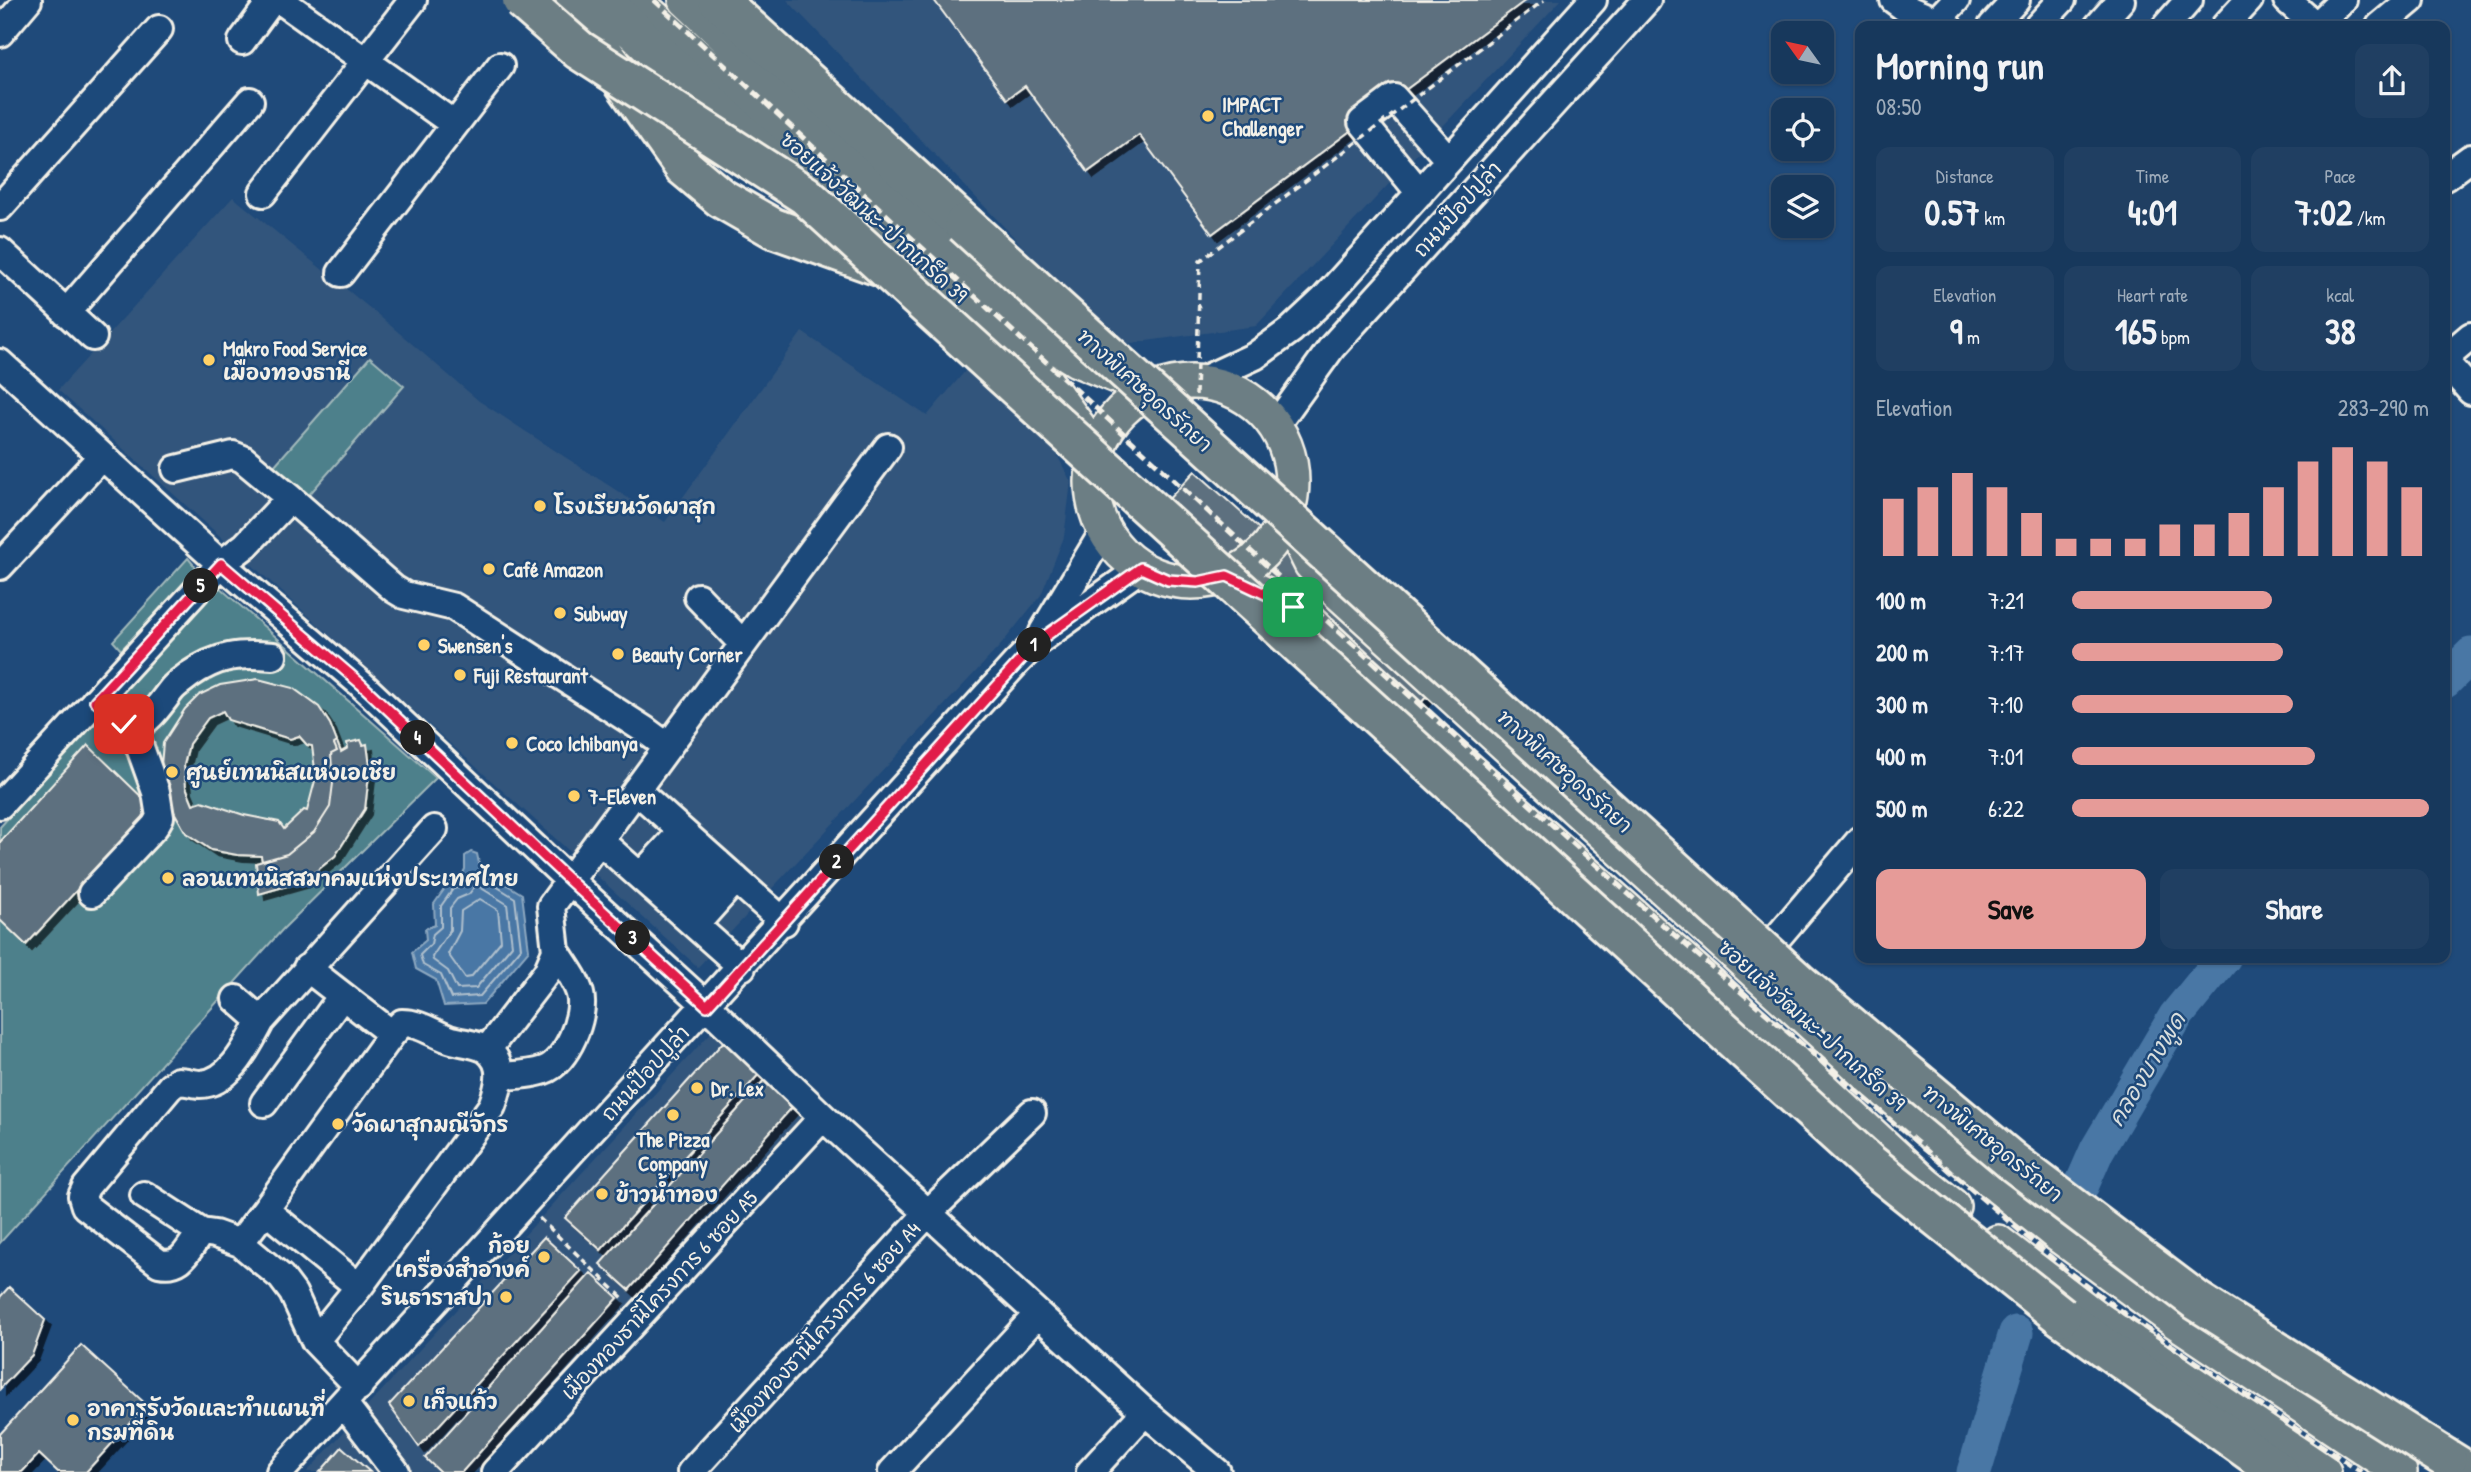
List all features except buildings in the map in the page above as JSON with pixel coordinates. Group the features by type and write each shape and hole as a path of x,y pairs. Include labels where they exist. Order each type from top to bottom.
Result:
{"highway":[{"path":"522,0 579,50 805,195"},
{"name":"ทางพิเศษอุดรรัถยา","path":"718,0 1765,952 2013,1163 2197,1301 2468,1472"},
{"path":"742,0 781,57"},
{"path":"581,8 805,195 1869,1163 2061,1316 2279,1472"},
{"path":"581,8 684,167 722,198 773,228 960,295"}],"main road":[{"name":"ซอยแจ้งวัฒนะ-ปากเกร็ด 39","path":"635,0 960,295 1041,375 1096,451"},
{"name":"ซอยแจ้งวัฒนะ-ปากเกร็ด 39","path":"686,0 1047,341 1077,360 1150,390"},
{"name":"ซอยแจ้งวัฒนะ-ปากเกร็ด 39","path":"1175,382 1198,393 1230,388 1255,403 1276,425 1291,467 1288,511 1275,538 1254,561 1227,576 1198,582 1168,580 1141,568 1120,552 1104,531 1092,492 1096,451 1117,415 1150,390 1175,382"},
{"name":"ซอยแจ้งวัฒนะ-ปากเกร็ด 39","path":"1288,511 1299,544 1311,564 1328,583 1936,1137 2058,1235 2175,1321 2400,1472"},
{"name":"ซอยแจ้งวัฒนะ-ปากเกร็ด 39","path":"1227,576 1293,607 1436,740 1708,982 1925,1184 2094,1316 2324,1472"}],"street":[{"path":"0,33 28,0"},
{"path":"242,41 272,0"},
{"path":"281,0 454,124"},
{"path":"263,193 413,0"},
{"name":"ถนนป๊อปปูล่า","path":"1198,393 1291,330 1324,299 1593,0"},
{"name":"ถนนป๊อปปูล่า","path":"1276,425 1332,346 1647,0"},
{"path":"1894,0 1905,8 1935,21"},
{"path":"1944,21 1956,0"},
{"path":"1997,21 2016,0"},
{"path":"2043,21 2062,0"},
{"path":"2102,21 2121,0"},
{"path":"2170,21 2189,0"},
{"path":"2230,21 2249,0"},
{"path":"2299,14 2343,0"},
{"path":"2386,21 2410,0"},
{"path":"0,207 159,29"},
{"path":"341,273 500,66"},
{"path":"1420,193 1362,122 1394,98 1449,160"},
{"path":"66,313 250,101"},
{"path":"2450,173 2471,158"},
{"path":"0,251 93,337"},
{"path":"2450,355 2471,336"},
{"path":"0,363 221,564 361,684 823,1117 1209,1470"},
{"path":"2450,366 2471,391"},
{"path":"500,1076 547,1070 557,1062 574,1037 580,1013 580,994 556,951 551,906 888,447"},
{"path":"177,469 233,454 243,459 394,589 404,595 454,607 668,747"},
{"path":"0,566 102,456"},
{"path":"0,805 221,564 246,545 290,498"},
{"path":"1037,642 1104,531"},
{"path":"1037,642 1141,568"},
{"path":"698,597 743,644"},
{"name":"ถนนป๊อปปูล่า","path":"281,1472 1037,642"},
{"path":"132,728 142,724 174,686 200,667 218,659 243,654 273,656"},
{"path":"92,894 155,826 161,808 132,728 95,701"},
{"path":"636,790 784,922"},
{"path":"201,1232 178,1263 159,1263 85,1206 82,1196 86,1187 170,1087 178,1081 201,1084 215,1080 236,1064 261,1021 434,830"},
{"path":"599,840 742,967"},
{"path":"1765,952 1855,846"},
{"path":"668,901 709,855"},
{"path":"668,901 709,855"},
{"path":"486,1050 547,972 556,951"},
{"path":"307,968 392,1034"},
{"path":"264,1103 342,996"},
{"path":"236,999 261,1021"},
{"path":"240,1243 402,1023 415,1023 449,1039 486,1050 497,1064 499,1086 492,1105 359,1287 315,1341"},
{"name":"เมืองทองธานีโครงการ 6 ซอย A4","path":"691,1472 928,1213 1032,1113"},
{"name":"เมืองทองธานีโครงการ 6 ซอย A5","path":"495,1472 823,1117"},
{"path":"144,1195 201,1232 240,1243 281,1277 293,1293 315,1341 352,1395 396,1472"},
{"path":"265,1210 359,1287"},
{"path":"892,1472 1038,1314"},
{"path":"1090,1472 1145,1412"}],"path":[{"path":"1198,393 1200,261 1544,0"},
{"path":"525,1205 640,1315"}],"shaded area":[{"path":"787,0 1561,0 1256,326 1117,345"},
{"path":"233,197 479,401 665,522 802,332 927,416 966,370 1052,445 1071,482 1064,537 1041,595 1000,646 698,967 58,390"},
{"path":"717,1026 809,1109 479,1472 307,1472"}],"green space":[{"path":"370,357 404,386 308,496 274,466"},
{"path":"188,558 198,570 121,650 113,641"},
{"name":"ลอนเทนนิสสมาคมแห่งประเทศไทย","path":"218,586 436,778 283,929 0,1243 0,827"}],"water":[{"path":"471,852 477,854 480,868 522,894 529,950 483,1004 444,1006 436,980 416,969 412,952 426,940 425,929 435,925 434,904 450,881 459,882 465,869 465,856"}],"waterway":[{"name":"คลองบางพูด","path":"2450,676 2471,655"},
{"name":"คลองบางพูด","path":"2080,1189 2097,1150 2176,1016 2219,963"},
{"name":"คลองบางพูด","path":"1974,1472 2016,1333"}],"railway":[{"path":"654,0 1293,590 1665,927 2067,1271 2126,1315 2361,1472"}],"place":[{"name":"IMPACT Challenger","path":"1208,116"},
{"name":"Makro Food Service เมืองทองธานี","path":"209,360"},
{"name":"โรงเรียนวัดผาสุก","path":"540,506"},
{"name":"Café Amazon","path":"489,569"},
{"name":"Subway","path":"560,613"},
{"name":"Swensen's","path":"424,645"},
{"name":"Beauty Corner","path":"618,654"},
{"name":"Fuji Restaurant","path":"460,675"},
{"name":"Coco Ichibanya","path":"512,743"},
{"name":"ศูนย์เทนนิสแห่งเอเชีย","path":"172,772"},
{"name":"7-Eleven","path":"574,796"},
{"name":"ลอนเทนนิสสมาคมแห่งประเทศไทย","path":"168,878"},
{"name":"Dr. Lex","path":"697,1088"},
{"name":"The Pizza Company","path":"673,1115"},
{"name":"วัดผาสุกมณีจักร","path":"338,1124"},
{"name":"ข้าวน้ำทอง","path":"602,1194"},
{"name":"ก้อย เครื่องสำอางค์","path":"544,1257"},
{"name":"รินธาราสปา","path":"506,1297"},
{"name":"เก็จแก้ว","path":"409,1401"},
{"name":"อาคารรังวัดและทำแผนที่ กรมที่ดิน","path":"73,1420"}],"route":[{"path":"124,724 95,701 221,564 361,684 707,1006 1016,663 1037,642 1141,568 1168,580 1198,582 1227,576 1293,607"}]}
